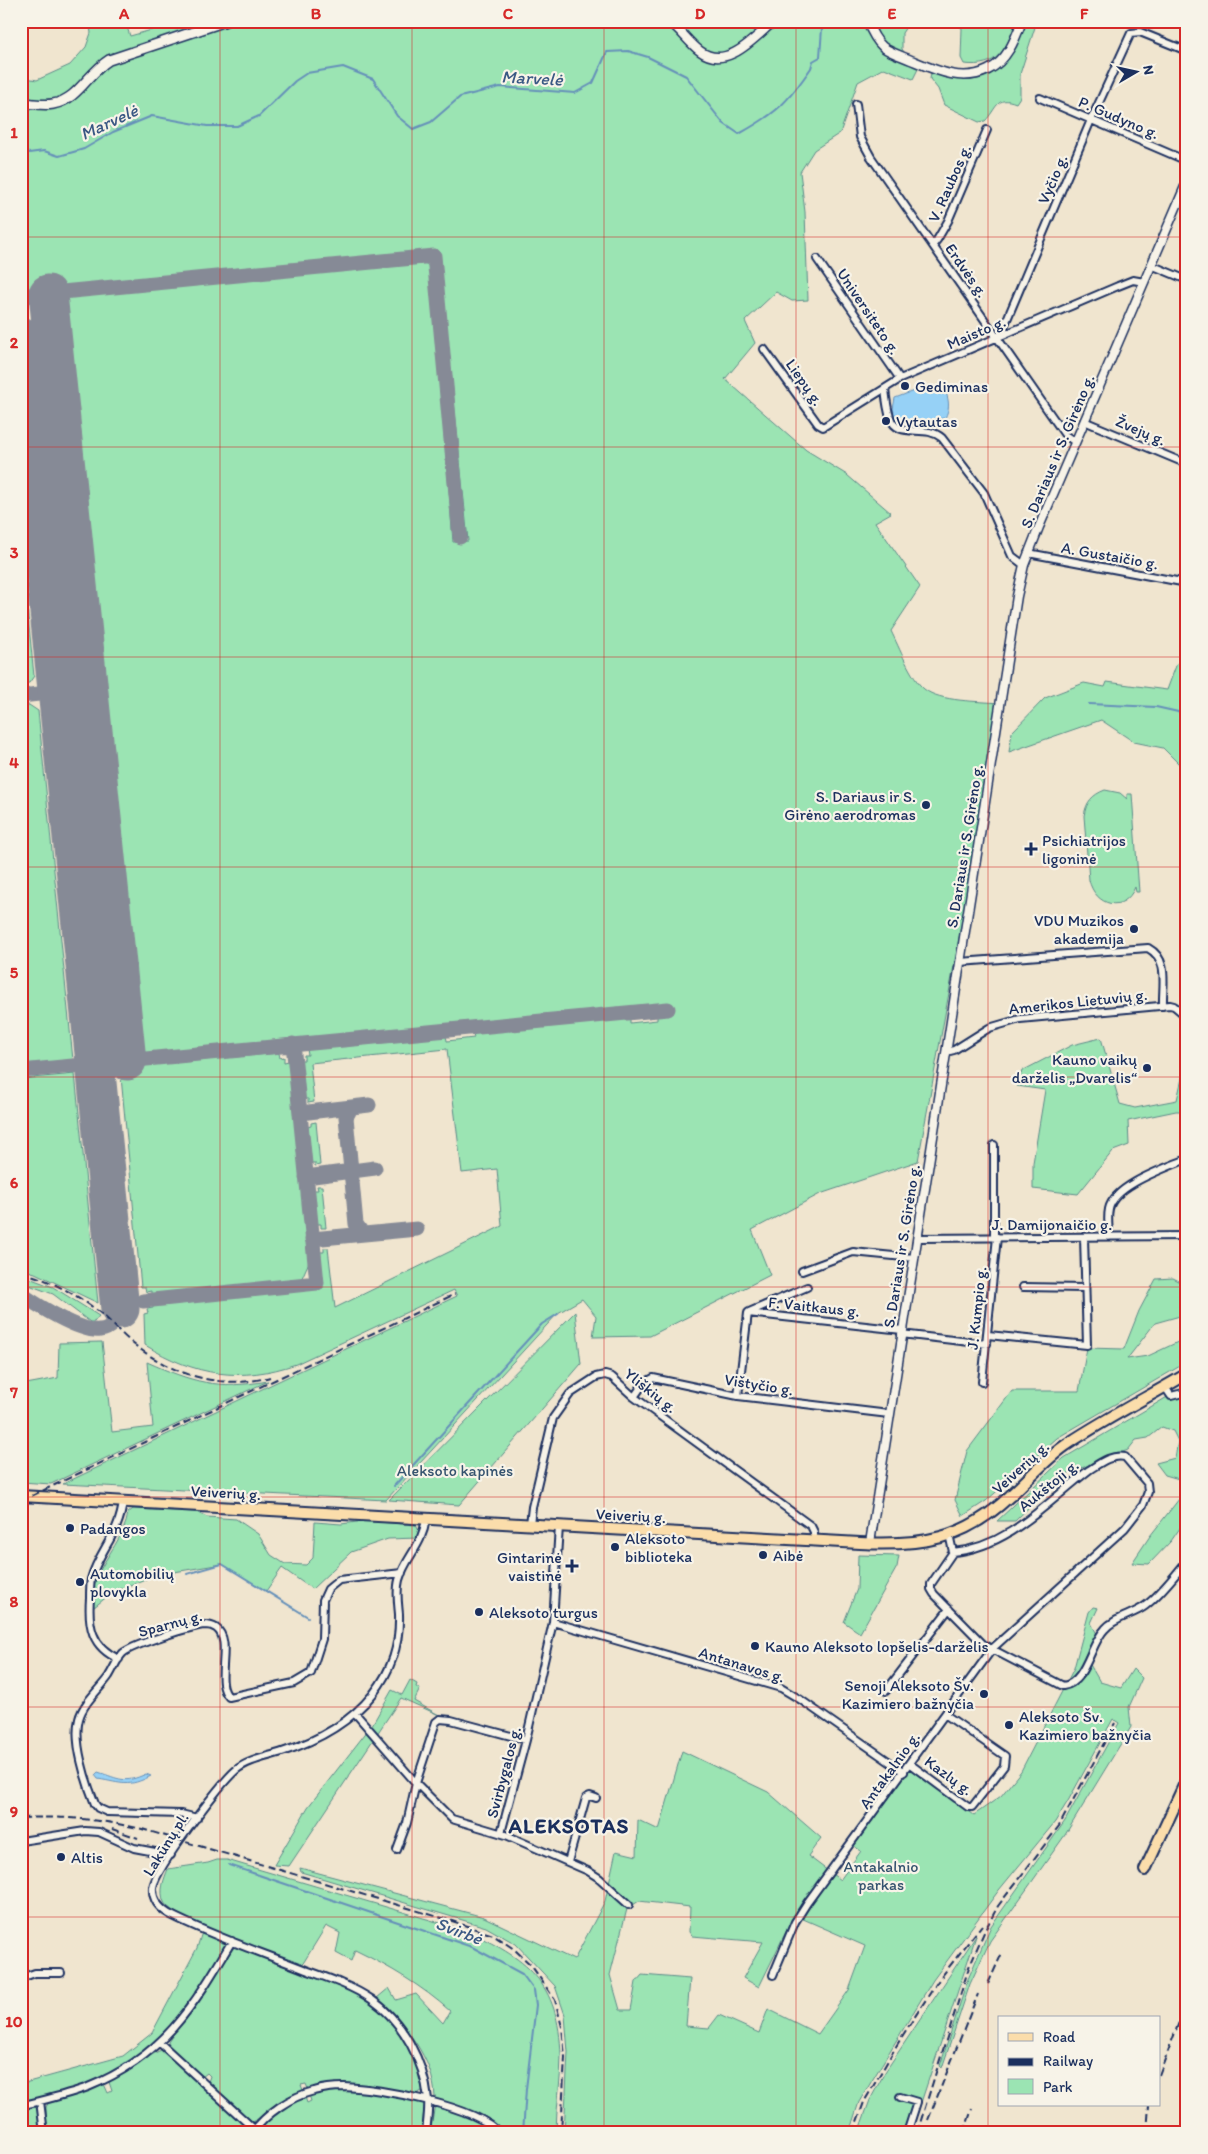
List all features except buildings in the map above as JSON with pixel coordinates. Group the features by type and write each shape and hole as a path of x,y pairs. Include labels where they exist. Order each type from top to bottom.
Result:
{"main road":[{"path":"21,103 48,104 62,102 75,93 93,72 109,60 226,21"},
{"name":"Veiverių g.","path":"21,1496 870,1543 915,1543 949,1534 982,1519 996,1509 1068,1444 1187,1374"},
{"path":"1145,1870 1187,1779"}],"street":[{"path":"669,21 700,51 707,55 721,57 735,53 774,21"},
{"path":"867,21 879,42 888,50 942,72 972,76 989,70 1001,60 1015,38 1022,21"},
{"name":"Vyčio g.","path":"999,337 1130,33 1140,32 1187,51"},
{"name":"P. Gudyno g.","path":"1040,98 1187,162"},
{"name":"Erdvės g.","path":"856,104 860,137 865,148 999,337 1065,435 1075,442"},
{"name":"V. Raubos g.","path":"933,245 938,240 948,221 987,130"},
{"name":"S. Dariaus ir S. Girėno g.","path":"870,1543 901,1332 1017,596 1024,565 1187,182"},
{"name":"Universiteto g.","path":"817,258 900,379"},
{"path":"1151,265 1187,280"},
{"name":"Maisto g.","path":"826,427 900,379 1126,283 1137,280 1144,282"},
{"name":"Liepų g.","path":"764,349 818,424 826,427"},
{"path":"885,389 890,418 895,426 899,429 928,430 935,432 942,438 984,494 1012,556 1016,561 1024,565"},
{"name":"Žvejų g.","path":"1084,421 1187,464"},
{"name":"A. Gustaičio g.","path":"1028,553 1186,583"},
{"path":"1186,583 1187,564"},
{"path":"960,962 1148,948 1162,960 1163,1006"},
{"name":"Amerikos Lietuvių g.","path":"946,1052 954,1050 989,1028 1020,1019 1163,1006 1174,1006 1186,1016"},
{"name":"J. Kumpio g.","path":"982,1382 996,1237 994,1145"},
{"path":"1109,1237 1108,1211 1115,1198 1140,1178 1187,1159"},
{"name":"J. Damijonaičio g.","path":"917,1238 1187,1236"},
{"path":"988,1335 1087,1345 1084,1237"},
{"path":"802,1271 853,1252 914,1258"},
{"path":"748,1313 808,1287"},
{"path":"1023,1287 1084,1288"},
{"name":"F. Vaitkaus g.","path":"738,1396 748,1313 987,1344"},
{"name":"Yliškių g.","path":"530,1524 553,1418 570,1394 596,1377 605,1374 612,1377 634,1396 811,1526 814,1532 814,1540"},
{"name":"Vištyčio g.","path":"634,1396 644,1383 653,1378 738,1396 889,1414"},
{"path":"1164,1387 1171,1396 1187,1392"},
{"name":"Aukštoji g.","path":"953,1552 987,1545 1006,1536 1089,1470 1102,1461 1114,1457 1125,1457 1145,1480 1148,1488"},
{"name":"Antakalnio g.","path":"773,1975 794,1922 993,1648 1125,1528 1143,1505 1148,1488"},
{"path":"119,1659 100,1646 90,1628 88,1618 91,1580 122,1517 123,1502"},
{"name":"Lakūnų pl.","path":"426,1519 422,1538 402,1573 398,1587 399,1625 395,1656 384,1679 355,1713 318,1738 236,1770 171,1854 158,1873 153,1888 155,1901 158,1906 175,1918 334,1981 362,1994 381,2007 400,2029 415,2054 424,2080 428,2100 426,2133"},
{"name":"Svirbygalos g.","path":"355,1713 416,1783 452,1819 500,1833 526,1740 553,1622 559,1526"},
{"path":"949,1534 953,1552 931,1584 934,1594 984,1645 993,1648 1059,1686 1069,1685 1080,1675 1098,1637 1106,1627 1145,1606 1187,1562"},
{"name":"Sparnų g.","path":"197,1818 181,1814 107,1812 98,1808 95,1804 82,1759 78,1736 78,1721 80,1714 109,1676 119,1659 128,1649 147,1642 200,1626 212,1626 219,1630 223,1643 224,1691 226,1695 232,1697 294,1682 311,1673 322,1639 323,1600 328,1590 338,1580 402,1573"},
{"path":"886,1691 949,1609"},
{"name":"Antanavos g.","path":"553,1622 780,1688 801,1700 904,1772"},
{"name":"Kazlų g.","path":"910,1764 968,1807 972,1807 1004,1766 1005,1756 946,1715"},
{"path":"397,1850 407,1823 416,1783 436,1722 440,1719 451,1720 526,1740"},
{"path":"568,1862 586,1798 590,1796 596,1798"},
{"path":"21,1840 85,1830 99,1832 134,1848 171,1854"},
{"path":"500,1833 568,1862 599,1878 629,1905"},
{"path":"21,2106 102,2081 136,2062 160,2043 190,2008 232,1941"},
{"path":"21,1978 36,1973 61,1972"},
{"path":"160,2043 253,2131 269,2115 290,2100 326,2088 356,2088 428,2100 485,2121 499,2133"},
{"path":"900,2097 917,2102 907,2133"},
{"path":"40,2101 44,2133"}],"green space":[{"path":"89,21 125,21 130,36 184,21 910,21 902,33 902,49 906,55 922,61 913,79 884,68 858,82 840,133 814,150 800,172 805,212 808,300 792,301 776,292 745,321 755,343 725,379 806,450 847,475 891,513 875,522 920,587 891,631 919,684 931,693 949,699 999,703 960,933 918,1161 820,1194 752,1230 770,1275 650,1336 593,1337 596,1316 582,1299 558,1313 386,1500 63,1484 457,1296 454,1290 296,1364 276,1370 237,1375 200,1370 182,1364 145,1345 144,1314 148,1313 147,1309 153,1308 153,1304 323,1288 319,1252 324,1252 324,1248 328,1248 335,1308 502,1226 497,1169 462,1173 447,1049 310,1063 314,1102 308,1103 308,1099 304,1099 300,1060 304,1060 304,1055 308,1055 307,1049 446,1035 447,1041 474,1038 473,1033 630,1018 630,1023 657,1020 657,1015 670,1014 669,1004 138,1054 61,297 408,262 426,264 429,266 432,274 453,542 468,541 439,251 21,291 21,77 37,80 70,65 86,47 91,33"},
{"path":"951,21 1016,21 1004,48 993,60 985,63 964,64 961,58 962,28"},
{"path":"1027,21 1037,21 1020,74 1020,97 1016,103 1009,101 1001,102 985,121 979,122 944,105 938,89 930,79 931,73 968,80 982,78 993,73 1010,53"},
{"path":"21,546 34,676 29,683 21,684"},
{"path":"1177,663 1187,664 1187,795 1184,792 1183,768 1163,748 1134,742 1101,720 1009,752 1012,732 1045,698 1084,683 1105,687 1107,682 1167,690"},
{"path":"29,705 38,711 73,1060 21,1066 21,706"},
{"path":"1105,790 1120,793 1127,799 1127,794 1132,794 1139,892 1136,892 1135,887 1130,896 1117,904 1103,901 1097,896 1089,880 1084,816 1090,800"},
{"path":"1101,1038 1120,1104 1135,1108 1177,1100 1187,1056 1187,1111 1176,1111 1128,1121 1129,1145 1113,1151 1078,1194 1033,1189 1033,1163 1045,1090 1017,1086 1022,1071 1072,1045"},
{"path":"279,1053 280,1058 284,1057 284,1062 289,1061 309,1262 301,1280 151,1294 151,1291 146,1292 145,1287 141,1287 121,1077 124,1076 124,1071 128,1071 128,1067"},
{"path":"75,1074 98,1303 35,1273 21,1269 21,1079"},
{"path":"316,1122 320,1165 315,1166 315,1163 310,1163 307,1127 311,1126 311,1123"},
{"path":"317,1186 322,1186 326,1228 321,1228 321,1224 317,1224 313,1190 318,1190"},
{"path":"21,1275 53,1287 99,1316 94,1322 90,1322 53,1294 21,1282"},
{"path":"1173,1278 1187,1285 1187,1314 1155,1323 1127,1359 1148,1356 1180,1341 1187,1353 1187,1362 1057,1438 986,1501 963,1516 955,1500 967,1451 1012,1391 1079,1391 1087,1348 1124,1349 1139,1311 1156,1279"},
{"name":"Aleksoto kapinės","path":"575,1312 581,1364 459,1505 389,1500"},
{"path":"102,1342 112,1432 153,1427 147,1362 178,1375 206,1382 234,1385 268,1381 51,1484 21,1482 21,1385 58,1378 59,1343"},
{"path":"1187,1393 1187,1518 1171,1541 1149,1564 1132,1563 1150,1536 1183,1494 1186,1481 1165,1475 1156,1463 1175,1458 1178,1441 1173,1431 1162,1427 1148,1438 1136,1440 1128,1450 1061,1476 1015,1521 997,1521 1064,1458 1169,1396"},
{"path":"133,1509 197,1512 207,1517 236,1519 258,1534 271,1555 285,1564 306,1565 313,1558 315,1522 341,1524 365,1521 416,1525 420,1533 418,1538 388,1539 351,1552 312,1589 282,1568 266,1591 222,1564 156,1575 114,1591 93,1608 95,1581 123,1530 128,1513"},
{"path":"858,1555 899,1556 897,1567 860,1633 844,1622 857,1589"},
{"name":"Antakalnio parkas","path":"1093,1607 1098,1608 1091,1623 1097,1634 1085,1656 1100,1682 1121,1688 1133,1669 1142,1678 1129,1707 1131,1727 1065,1835 990,1941 970,1984 942,2068 940,2066 968,1979 991,1926 1065,1821 1119,1723 1113,1719 1055,1822 999,1890 933,1980 859,2102 849,2133 564,2133 568,2052 565,2015 555,1986 516,1944 486,1927 301,1872 300,1868 484,1917 574,1960 605,1901 616,1851 637,1856 638,1820 659,1830 682,1751 768,1792 821,1838 808,1856 840,1880 861,1851 854,1846 911,1768 974,1815 1001,1796 1021,1771 1074,1668 1089,1612","holes":["639,1901 690,1907 689,1932 692,1936 763,1942 743,1978 759,1987 794,1915 865,1946 849,1990 818,2034 768,2009 759,2033 719,2015 709,2028 686,2026 690,1979 642,1975 636,1982 631,2010 620,2010 610,1975 627,1909"]},
{"path":"410,1680 417,1684 416,1687 420,1689 414,1701 439,1715 401,1698 289,1866 274,1865 308,1807 372,1725 392,1690 402,1695"},
{"path":"217,1860 227,1860 464,1930 486,1940 522,1963 546,1991 554,2009 559,2030 561,2066 556,2133 430,2133 435,2098 429,2069 416,2043 377,1998 389,1988 396,2000 416,1994 443,2023 450,2011 417,1985 368,1956 355,1950 351,1961 336,1953 340,1933 326,1926 302,1965 205,1927 171,1909 164,1902 162,1889 168,1869"},
{"path":"202,1932 225,1941 226,1947 185,2007 155,2041 137,2056 94,2081 67,2091 21,2103 21,2084 123,2056 152,2033 197,1948"},
{"path":"976,1936 911,2133 858,2133 870,2100 885,2072"},
{"path":"235,1946 342,1988 372,2004 391,2022 406,2043 417,2066 424,2090 416,2094 346,2083 308,2089 306,2084 301,2085 303,2090 286,2098 253,2122 208,2082 210,2076 207,2073 202,2077 169,2046 168,2042"},
{"path":"162,2050 248,2128 248,2133 47,2133 46,2107 49,2102 104,2084 108,2093 112,2091 109,2082"},
{"path":"332,2090 361,2091 425,2102 421,2133 256,2133 278,2112 291,2104 305,2097 307,2103 311,2101 309,2095"},
{"path":"31,2106 38,2108 41,2133 21,2133 21,2109"}],"water":[{"path":"935,389 946,392 949,405 945,418 906,424 896,420 893,409 895,398 914,391"},
{"path":"98,1772 127,1780 146,1774 151,1776 125,1784 98,1779 95,1775"}],"waterway":[{"name":"Marvelė","path":"21,150 29,153 44,151 59,156 84,149 113,132 152,116 207,126 237,126 259,116 295,81 307,73 343,67 373,79 397,116 413,129 431,122 460,97 500,87 575,93 593,83 607,52 628,51 648,57 686,76 723,123 739,134 763,120 788,99 811,68 813,61 820,57 822,28 842,25 847,21"},
{"name":"Marvelė","path":"956,21 968,23 973,21"},
{"path":"1089,704 1156,707 1187,714"},
{"path":"394,1486 542,1324 558,1314"},
{"path":"187,1574 222,1564 308,1617"},
{"name":"Svirbė","path":"229,1865 472,1947 522,1974 534,1990 536,2005 523,2133"}],"taxiway":[{"path":"21,296 434,256 460,537"},
{"path":"21,696 57,692"},
{"path":"21,1071 668,1009"},
{"path":"143,1301 317,1283 293,1044"},
{"path":"300,1113 369,1105"},
{"path":"351,1108 346,1117 356,1224 363,1234"},
{"path":"306,1177 375,1168"},
{"path":"312,1239 417,1229"},
{"path":"21,1294 59,1317 92,1330 100,1330 111,1326 116,1320 120,1309"}],"runway":[{"path":"48,294 127,1061"},
{"path":"21,336 120,1309"}],"railway":[{"path":"21,1272 55,1284 76,1296 105,1317 136,1346 167,1365 183,1372 200,1378 234,1382 270,1377"},
{"path":"21,1501 455,1294"},
{"path":"917,2133 969,1967 985,1930 998,1906 1059,1826 1115,1723"},
{"path":"21,1818 52,1817 82,1819 142,1829 452,1921 493,1935 514,1949 531,1965 555,2000 562,2027 565,2057 561,2133"},
{"path":"112,1829 138,1838"},
{"path":"853,2133 864,2102 901,2038 938,1981 982,1925"},
{"path":"988,1984 1002,1953"},
{"path":"928,2120 978,1994"},
{"path":"1160,2072 1187,2001"},
{"path":"1147,2133 1149,2106"},
{"path":"964,2133 972,2109"}],"place":[{"name":"Gediminas","path":"905,386"},
{"name":"Vytautas","path":"886,421"},
{"name":"S. Dariaus ir S. Girėno aerodromas","path":"926,805"},
{"name":"Psichiatrijos ligoninė","path":"1031,849"},
{"name":"VDU Muzikos akademija","path":"1134,929"},
{"name":"Kauno vaikų darželis „Dvarelis“","path":"1147,1068"},
{"name":"Padangos","path":"70,1528"},
{"name":"Aleksoto biblioteka","path":"615,1547"},
{"name":"Aibė","path":"763,1555"},
{"name":"Gintarinė vaistinė","path":"572,1566"},
{"name":"Automobilių plovykla","path":"80,1582"},
{"name":"Aleksoto turgus","path":"479,1612"},
{"name":"Kauno Aleksoto lopšelis-darželis","path":"755,1646"},
{"name":"Senoji Aleksoto Šv. Kazimiero bažnyčia","path":"984,1694"},
{"name":"Aleksoto Šv. Kazimiero bažnyčia","path":"1009,1725"},
{"name":"Altis","path":"61,1857"}],"district":[{"name":"ALEKSOTAS","path":"569,1826"}]}
